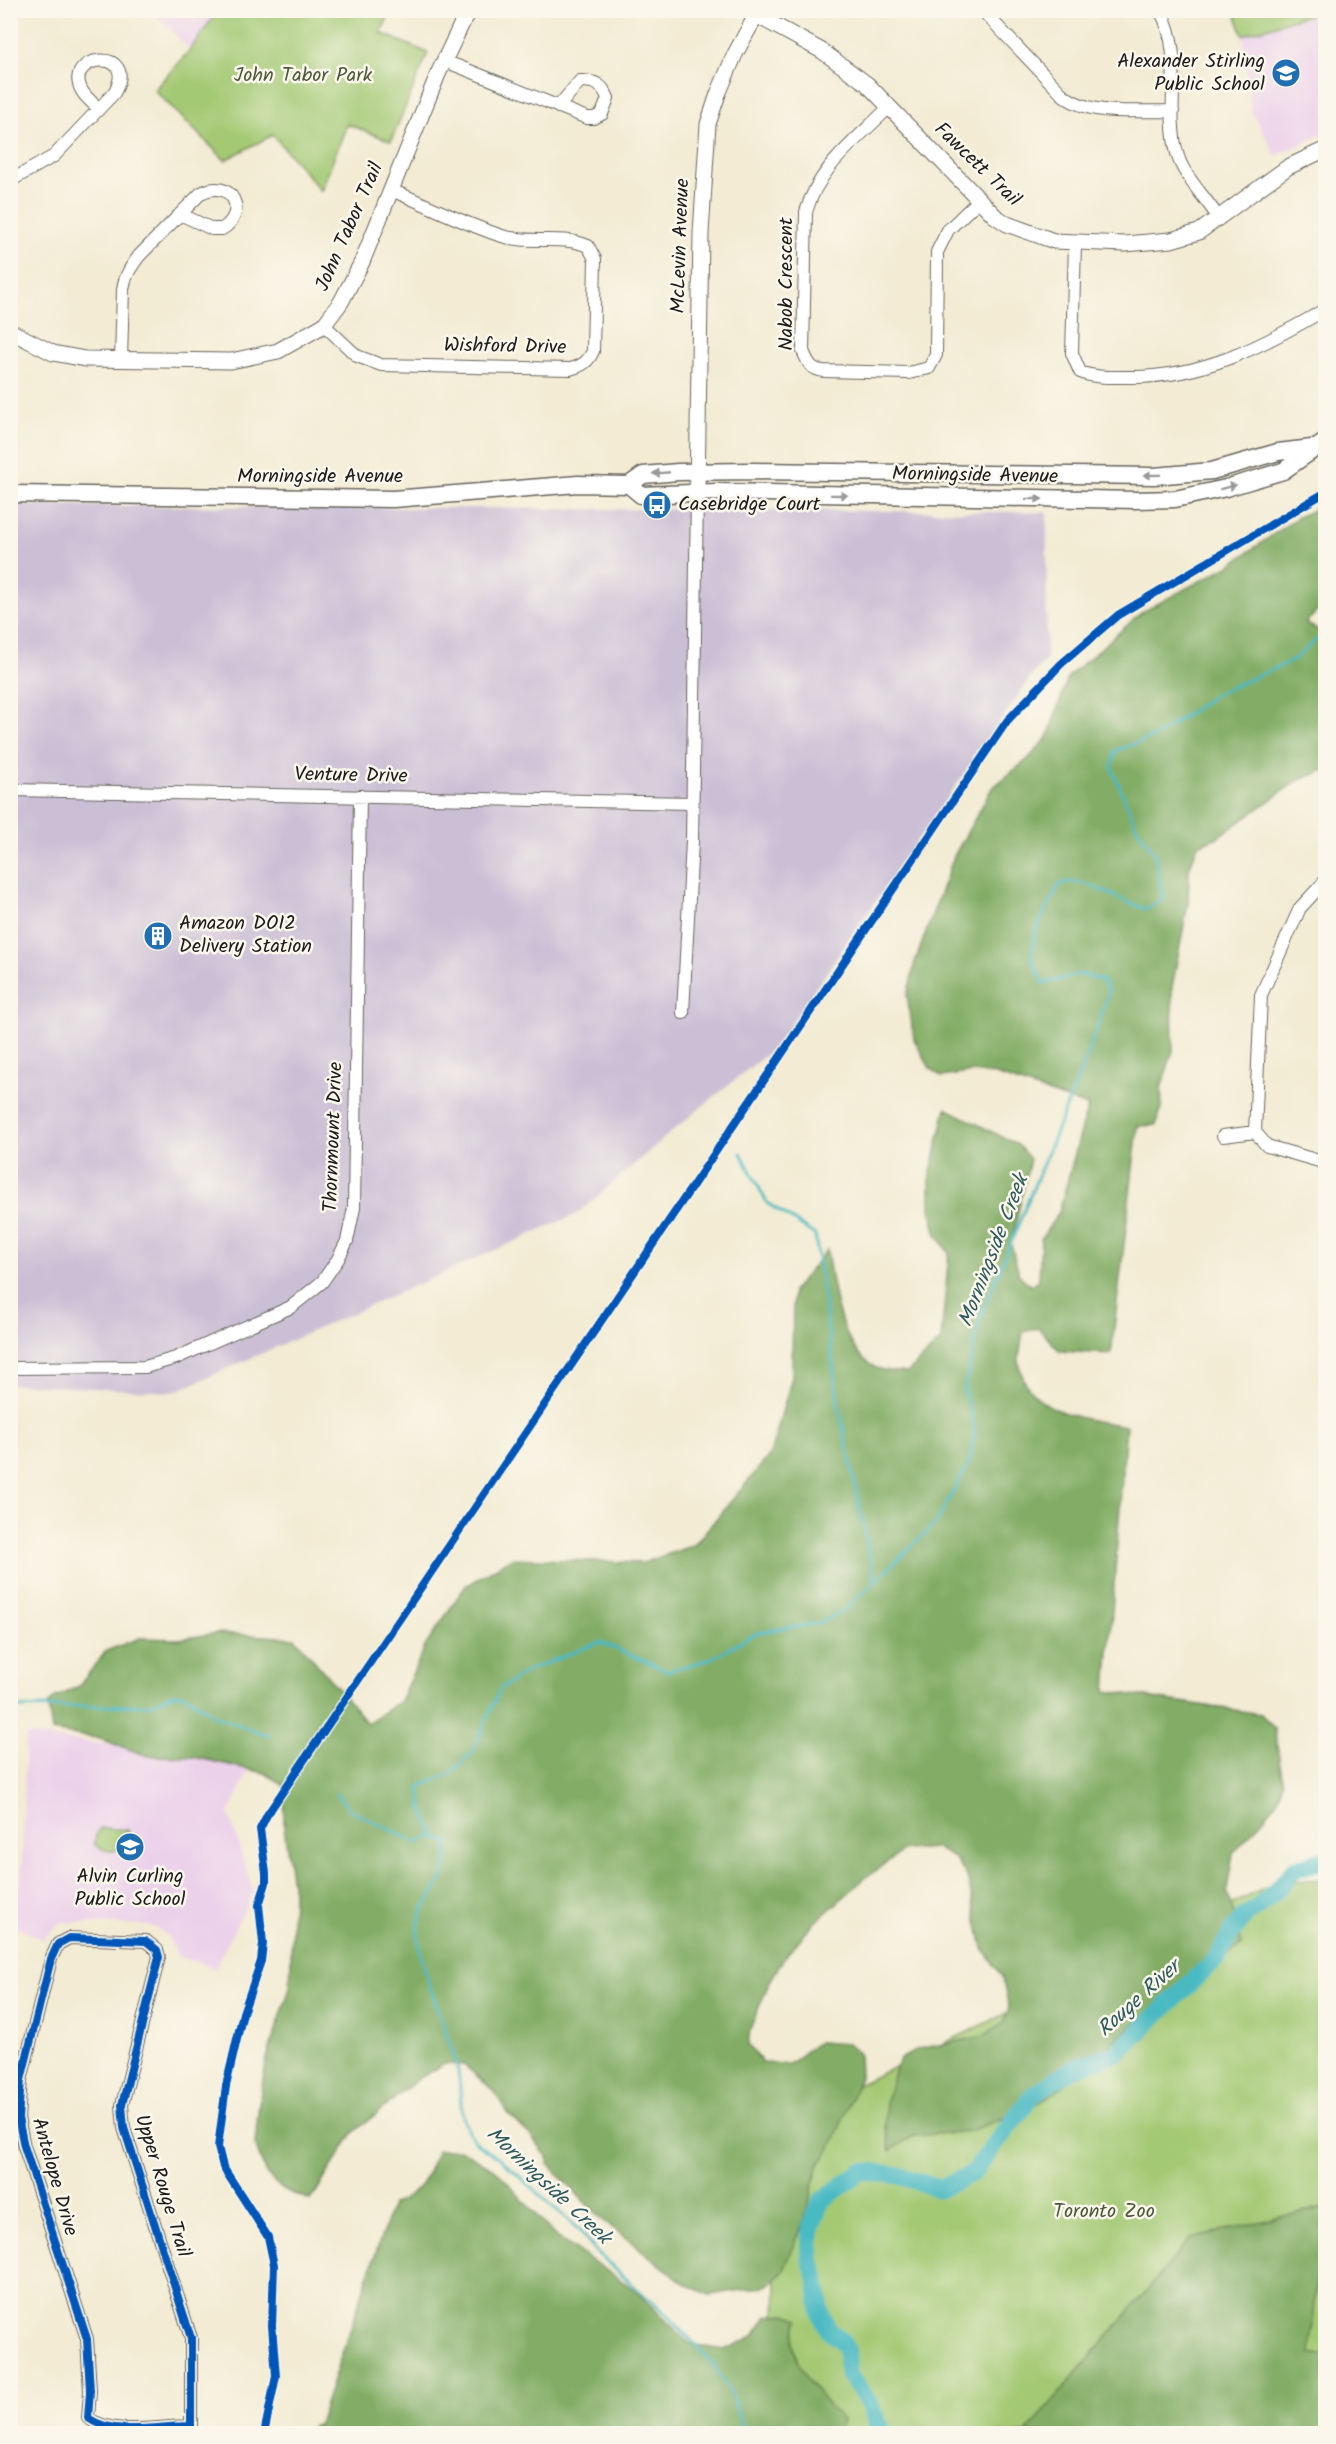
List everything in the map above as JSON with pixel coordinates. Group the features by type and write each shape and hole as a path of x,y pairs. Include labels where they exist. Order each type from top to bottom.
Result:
{"main road":[{"name":"Morningside Avenue","path":"629,485 642,475 697,472 1154,476 1212,471 1278,452 1319,444"},
{"name":"Morningside Avenue","path":"10,494 393,500 578,484 629,485 642,495 1175,499 1226,488 1283,471 1319,444"}],"street":[{"name":"John Tabor Trail","path":"10,331 53,353 85,359 231,361 260,357 296,342 324,325 352,283 444,61 463,21 471,10"},
{"path":"982,10 1073,103 1091,108 1173,111"},
{"path":"1160,10 1168,27 1173,47 1173,111 1176,152 1183,169 1219,219"},
{"name":"Fawcett Trail","path":"754,12 841,63 867,84 978,201 1007,224 1054,242 1162,242 1199,232 1288,167 1326,149"},
{"name":"McLevin Avenue","path":"697,494 701,233 708,124 718,94 754,12"},
{"path":"444,61 558,107"},
{"name":"Nabob Crescent","path":"889,107 827,168 811,195 806,212 803,351 808,363 814,369 824,371 909,373 929,368 936,356 937,252 948,230 978,201"},
{"path":"10,182 54,156 98,108"},
{"name":"Wishford Drive","path":"324,325 357,356 381,365 570,369 581,366 589,360 593,351 595,259 588,246 572,240 526,240 501,236 391,190"},
{"path":"121,360 125,278 139,256 180,214"},
{"path":"1075,243 1072,353 1080,372 1092,376 1143,377 1196,370 1245,352 1326,309"},
{"path":"683,1013 692,803 697,494"},
{"name":"Venture Drive","path":"10,790 692,803"},
{"name":"Thornmount Drive","path":"10,1368 145,1367 176,1358 291,1308 322,1282 338,1259 347,1241 354,1208 360,796"},
{"path":"1326,880 1300,908 1261,995 1255,1132 1267,1146 1326,1163"},
{"path":"1223,1136 1255,1132"},
{"name":"Antelope Drive","path":"157,1950 146,1941 141,1940 69,1938 58,1944 48,1968 14,2119 87,2339 90,2391 88,2418 100,2427 191,2429"},
{"name":"Upper Rouge Trail","path":"157,1950 158,1966 122,2105 124,2128 191,2338 191,2429"}],"shaded area":[{"path":"153,11 218,11 190,50"},
{"name":"Alexander Stirling Public School","path":"1325,12 1325,133 1276,156 1251,110 1243,35"},
{"path":"11,505 1047,512 1046,660 1035,671 774,1048 677,1127 577,1214 174,1392 11,1384"},
{"name":"Alvin Curling Public School","path":"26,1735 181,1753 249,1770 229,1813 253,1892 215,1968 177,1956 168,1936 156,1928 145,1925 61,1922 42,1939 11,1924 11,1915 21,1881"}],"green space":[{"path":"1234,10 1325,10 1243,35 1234,11"},
{"name":"John Tabor Park","path":"218,11 391,11 381,33 428,53 391,141 347,124 321,191 273,135 225,160 154,90 190,50"},
{"path":"1325,505 1325,604 1305,623 1325,633 1325,770 1297,781 1218,837 1198,845 1189,869 1188,904 1172,987 1173,1051 1161,1088 1162,1107 1156,1125 1138,1126 1111,1354 1060,1351 1038,1328 1023,1332 1019,1357 1023,1378 1031,1391 1044,1402 1075,1416 1126,1426 1106,1691 1261,1714 1274,1728 1283,1782 1276,1804 1233,1854 1227,1890 1242,1945 1142,2017 1053,2095 1029,2108 970,2131 913,2136 890,2151 885,2113 888,2094 900,2059 919,2049 984,2036 1003,2023 1009,2008 1002,1977 983,1948 967,1876 954,1858 936,1848 904,1850 864,1879 813,1924 783,1959 769,1983 750,2029 748,2045 763,2063 789,2064 818,2042 848,2044 859,2054 860,2077 831,2148 819,2164 804,2222 783,2272 767,2286 710,2295 684,2283 599,2217 548,2164 549,2159 530,2135 507,2113 495,2092 464,2065 444,2064 418,2079 353,2133 311,2200 283,2190 266,2174 255,2144 267,2058 290,1988 293,1892 284,1827 284,1786 265,1773 194,1757 148,1756 97,1738 52,1731 48,1705 56,1697 79,1686 106,1651 140,1638 179,1639 217,1633 295,1638 367,1723 400,1701 426,1645 465,1586 512,1558 643,1563 694,1545 770,1455 792,1377 793,1291 827,1250 834,1294 843,1325 857,1352 867,1362 881,1369 907,1373 941,1340 949,1253 937,1235 930,1209 930,1176 946,1108 1018,1145 1030,1159 1011,1244 1019,1275 1031,1286 1039,1279 1041,1239 1059,1212 1088,1106 996,1075 972,1072 942,1077 930,1068 914,1039 907,996 915,962 954,856 992,788 1028,759 1048,737 1068,677 1142,612 1230,565 1298,517"},
{"path":"101,1828 128,1830 130,1840 119,1850 109,1851 99,1848 95,1845 96,1834"},
{"name":"Toronto Zoo","path":"1325,1880 1325,2433 773,2434 779,2123 1276,1883"},
{"path":"437,2150 462,2150 497,2171 554,2235 634,2289 690,2344 724,2350 754,2336 767,2316 785,2314 799,2319 793,2336 795,2353 812,2385 843,2421 839,2433 310,2433 312,2425 318,2425 392,2205 410,2195 422,2184"},
{"path":"1324,2207 1310,2354 1325,2355 1325,2433 1026,2433 1191,2238"}],"waterway":[{"name":"Morningside Creek","path":"437,1840 422,1809 420,1786 450,1774 472,1753 500,1689 529,1670 600,1642 668,1671 708,1660 759,1632 819,1623 845,1610 936,1523 970,1461 975,1428 964,1391 980,1318 1088,1054 1109,992 1102,980 1079,974 1043,984 1031,957 1036,930 1059,885 1068,882 1102,890 1147,909 1163,898 1155,854 1137,828 1112,769 1115,751 1156,736 1218,693 1294,660 1326,631"},
{"path":"741,1153 767,1203 815,1235 839,1408 875,1580"},
{"path":"10,1708 148,1705 174,1694 184,1694 215,1716 269,1736"},
{"name":"Morningside Creek","path":"336,1794 350,1810 417,1843 429,1836 448,1842 444,1874 422,1913 418,1926 418,1939 426,1975 457,2067 463,2118 470,2134 479,2145 498,2157 579,2230 596,2252 671,2319 713,2364 730,2391 745,2434"},
{"name":"Rouge River","path":"886,2434 878,2425 870,2404 848,2374 847,2351 841,2340 829,2331 821,2315 817,2281 810,2257 811,2227 821,2201 862,2171 898,2175 940,2189 973,2173 1033,2095 1071,2070 1117,2053 1217,1958 1244,1917 1267,1900 1295,1869 1326,1859"}],"cycle path":[{"path":"264,2434 276,2376 272,2326 274,2265 268,2237 223,2167 218,2147 226,2086 243,2013 261,1961 263,1943 259,1905 266,1883 266,1873 260,1829 267,1815 1007,721 1061,664 1118,615 1326,492"},
{"path":"191,2426 178,2426 124,2429 99,2424 88,2418 90,2391 87,2339 24,2146 18,2118 21,2080 51,1959 58,1944 69,1938 146,1941 157,1950 159,1957 122,2105 124,2128 191,2338 191,2434"}],"place":[{"name":"Alexander Stirling Public School","path":"1286,73"},
{"name":"Casebridge Court","path":"657,505"},
{"name":"Amazon DOI2 Delivery Station","path":"158,936"},
{"name":"Alvin Curling Public School","path":"130,1847"}]}
